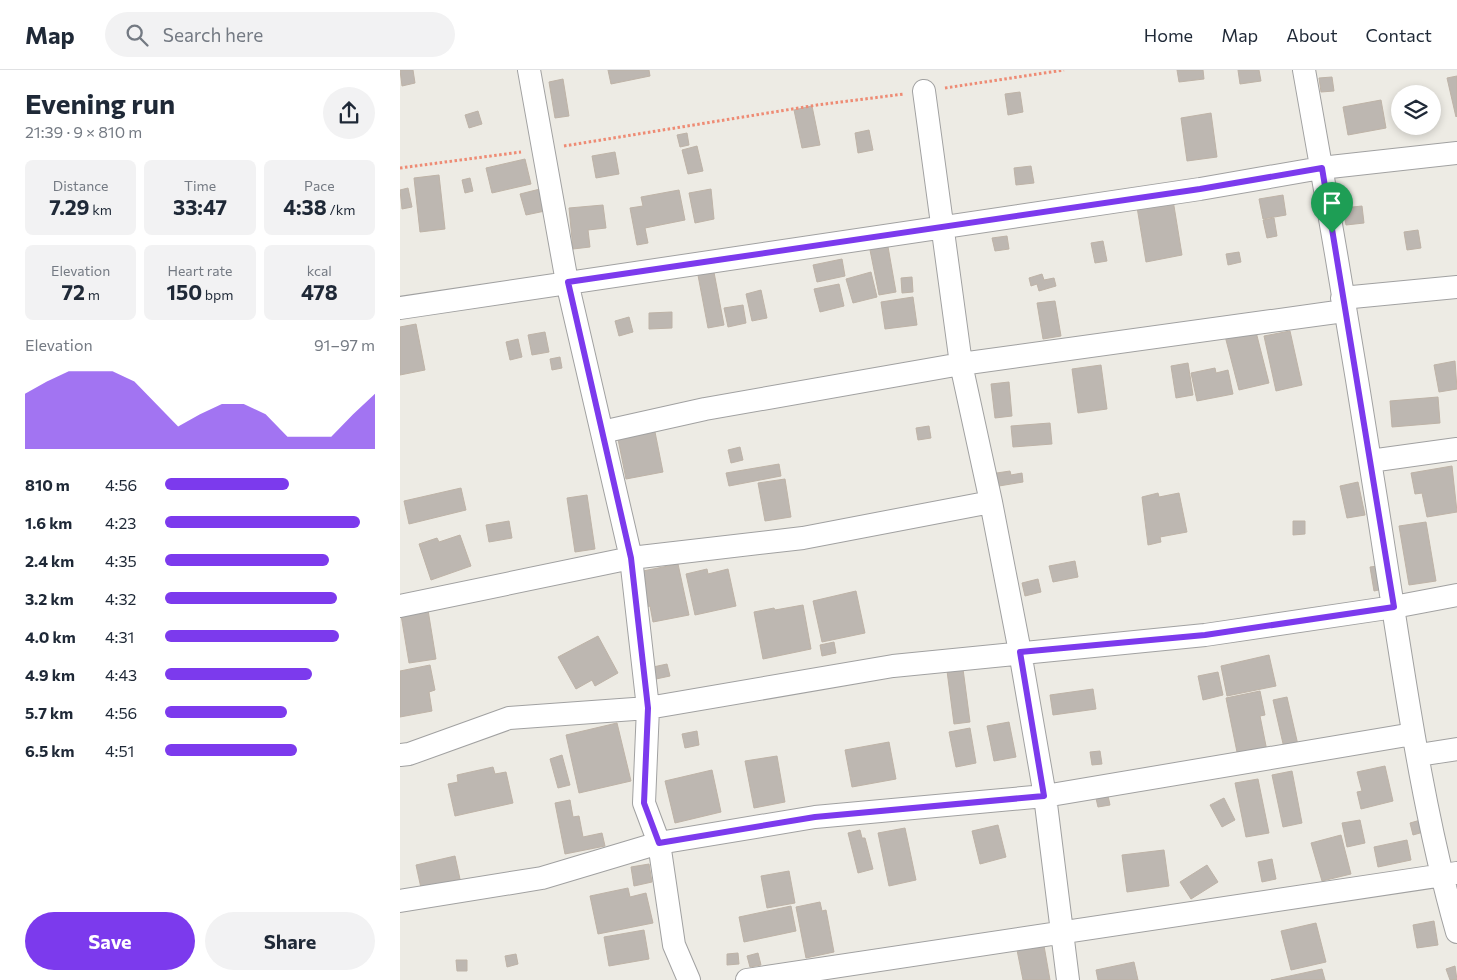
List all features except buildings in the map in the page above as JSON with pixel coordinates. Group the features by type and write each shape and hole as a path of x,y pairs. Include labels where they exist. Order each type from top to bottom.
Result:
{"street":[{"path":"529,70 568,282 631,558 648,708 644,803 659,843 674,945 689,980"},
{"path":"1304,70 1322,168 1416,744 1449,874 1457,932"},
{"path":"924,91 941,228 961,364 991,502 1020,652 1044,796 1068,980"},
{"path":"400,308 1200,189 1322,168 1457,153"},
{"path":"602,432 705,409 961,364 1457,287"},
{"path":"1370,460 1457,449"},
{"path":"400,606 631,558 803,538 991,502"},
{"path":"400,755 410,754 509,718 648,708 893,666 1205,635 1394,607 1457,595"},
{"path":"400,901 542,878 659,843 815,817 1044,796 1416,744 1457,749"},
{"path":"747,980 1449,874"}],"path":[{"path":"400,168 543,149 817,105 1064,70"}],"route":[{"path":"1322,168 1332,233 1394,607 1205,635 1020,652 1044,796 815,817 659,843 644,803 648,708 631,558 568,282 1200,189 1322,168"}]}
